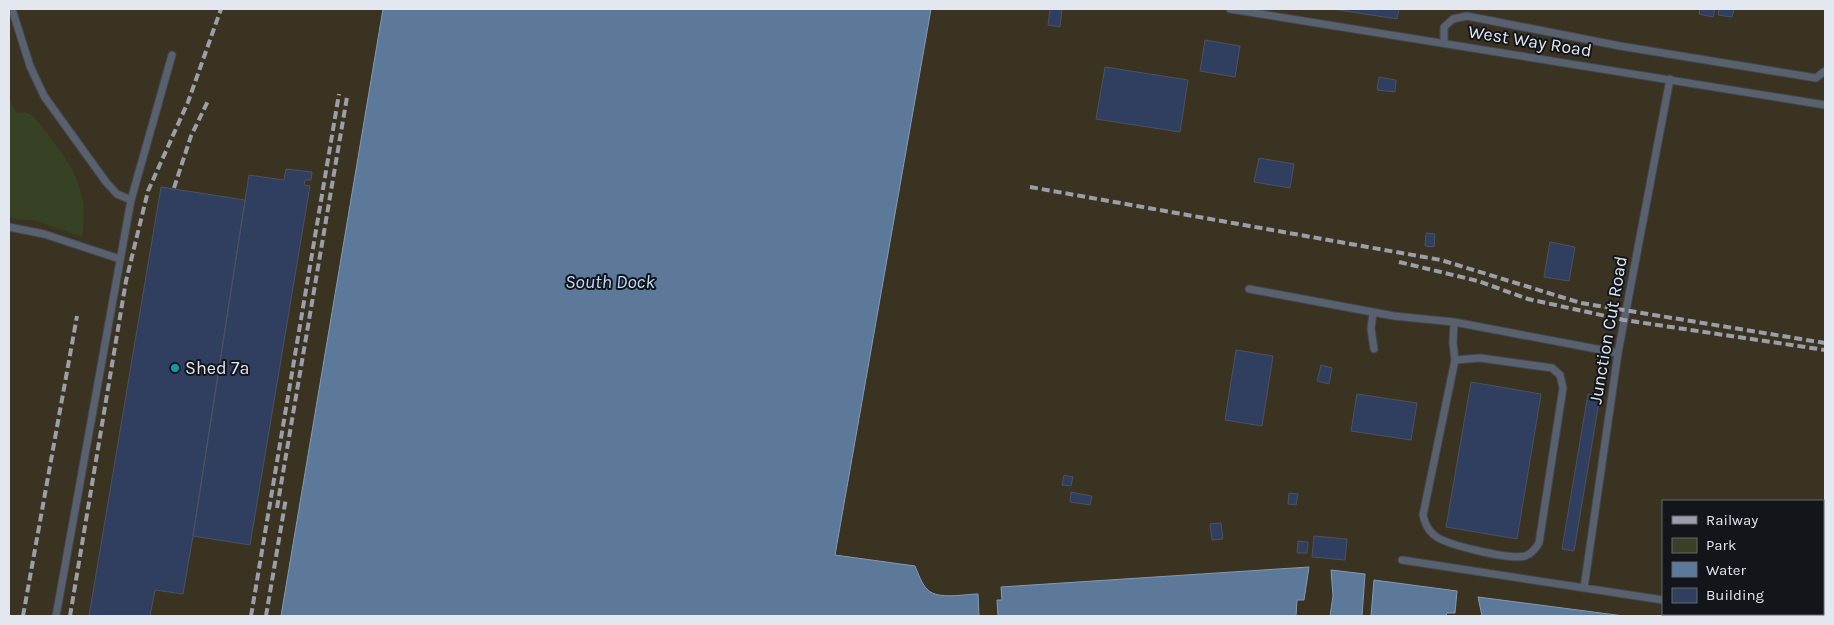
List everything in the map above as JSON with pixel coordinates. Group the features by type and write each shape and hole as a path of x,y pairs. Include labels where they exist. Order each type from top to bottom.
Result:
{"lane":[{"path":"12,9 30,66 44,96 106,182 117,194 131,200"},
{"name":"West Way Road","path":"1230,9 1825,104"},
{"path":"1444,43 1444,26 1453,19 1467,16 1620,46 1816,78 1825,71"},
{"path":"56,616 131,200 172,55"},
{"name":"Junction Cut Road","path":"1584,588 1618,354 1670,79"},
{"path":"9,227 44,234 120,259"},
{"path":"1249,289 1373,312 1454,322 1618,354"},
{"path":"1373,312 1371,329 1374,349"},
{"path":"1454,322 1452,343 1455,360 1423,514 1426,525 1435,536 1449,544 1512,557 1526,556 1539,543 1563,388 1560,375 1552,368 1480,358 1455,360"},
{"path":"1402,560 1662,600"}],"shaded area":[{"path":"9,9 1825,9 1825,616 9,616"}],"green space":[{"path":"9,99 17,113 25,112 33,116 65,157 73,171 83,202 82,237 37,221 9,218"}],"water":[{"name":"South Dock","path":"383,9 931,9 835,555 915,566 920,579 932,593 945,596 978,594 979,616 281,616"},
{"path":"1309,567 1304,600 1297,600 1296,616 998,616 997,600 1002,600 1001,587"},
{"path":"1331,570 1365,574 1362,616 1330,616 1333,596"},
{"path":"1374,580 1457,591 1455,613 1447,613 1446,616 1371,616"},
{"path":"1478,597 1624,616 1482,616"}],"building":[{"path":"1050,9 1062,9 1060,27 1048,25"},
{"path":"1332,9 1399,9 1397,19"},
{"path":"1700,9 1715,9 1713,17 1699,14"},
{"path":"1719,9 1734,9 1732,17 1718,15"},
{"path":"1205,40 1240,46 1235,77 1200,71"},
{"path":"1105,67 1188,80 1180,132 1096,119"},
{"path":"1379,77 1396,80 1395,92 1377,90"},
{"path":"1259,158 1294,164 1290,188 1254,182"},
{"path":"286,169 312,172 311,180 305,180 304,185 310,186 250,545 193,536 249,175 284,180"},
{"name":"Shed 7a","path":"161,187 245,200 193,536 183,594 155,590 150,616 89,616"},
{"path":"1426,233 1435,234 1434,247 1425,246"},
{"path":"1550,242 1575,247 1569,281 1544,277"},
{"path":"1236,350 1273,356 1262,426 1225,420"},
{"path":"1321,365 1332,368 1329,384 1317,381"},
{"path":"1471,382 1541,394 1517,539 1446,527"},
{"path":"1357,394 1417,403 1411,440 1351,431"},
{"path":"1588,394 1600,396 1574,551 1562,549"},
{"path":"1064,475 1073,477 1071,486 1062,485"},
{"path":"1071,492 1092,496 1090,505 1070,502"},
{"path":"1289,493 1298,494 1296,505 1288,504"},
{"path":"1221,523 1223,539 1212,540 1210,524"},
{"path":"1314,536 1347,539 1345,560 1312,557"},
{"path":"1298,541 1308,542 1307,553 1297,553"}],"railway":[{"path":"70,616 126,281 148,191 188,102 221,9"},
{"path":"251,616 339,94"},
{"path":"277,508 347,97"},
{"path":"174,188 191,136 208,101"},
{"path":"1030,187 1441,260 1581,303 1825,343"},
{"path":"1399,262 1478,281 1528,299 1624,320 1825,350"},
{"path":"23,616 77,316"},
{"path":"266,616 286,498"}],"place":[{"name":"Shed 7a","path":"175,368"}]}
